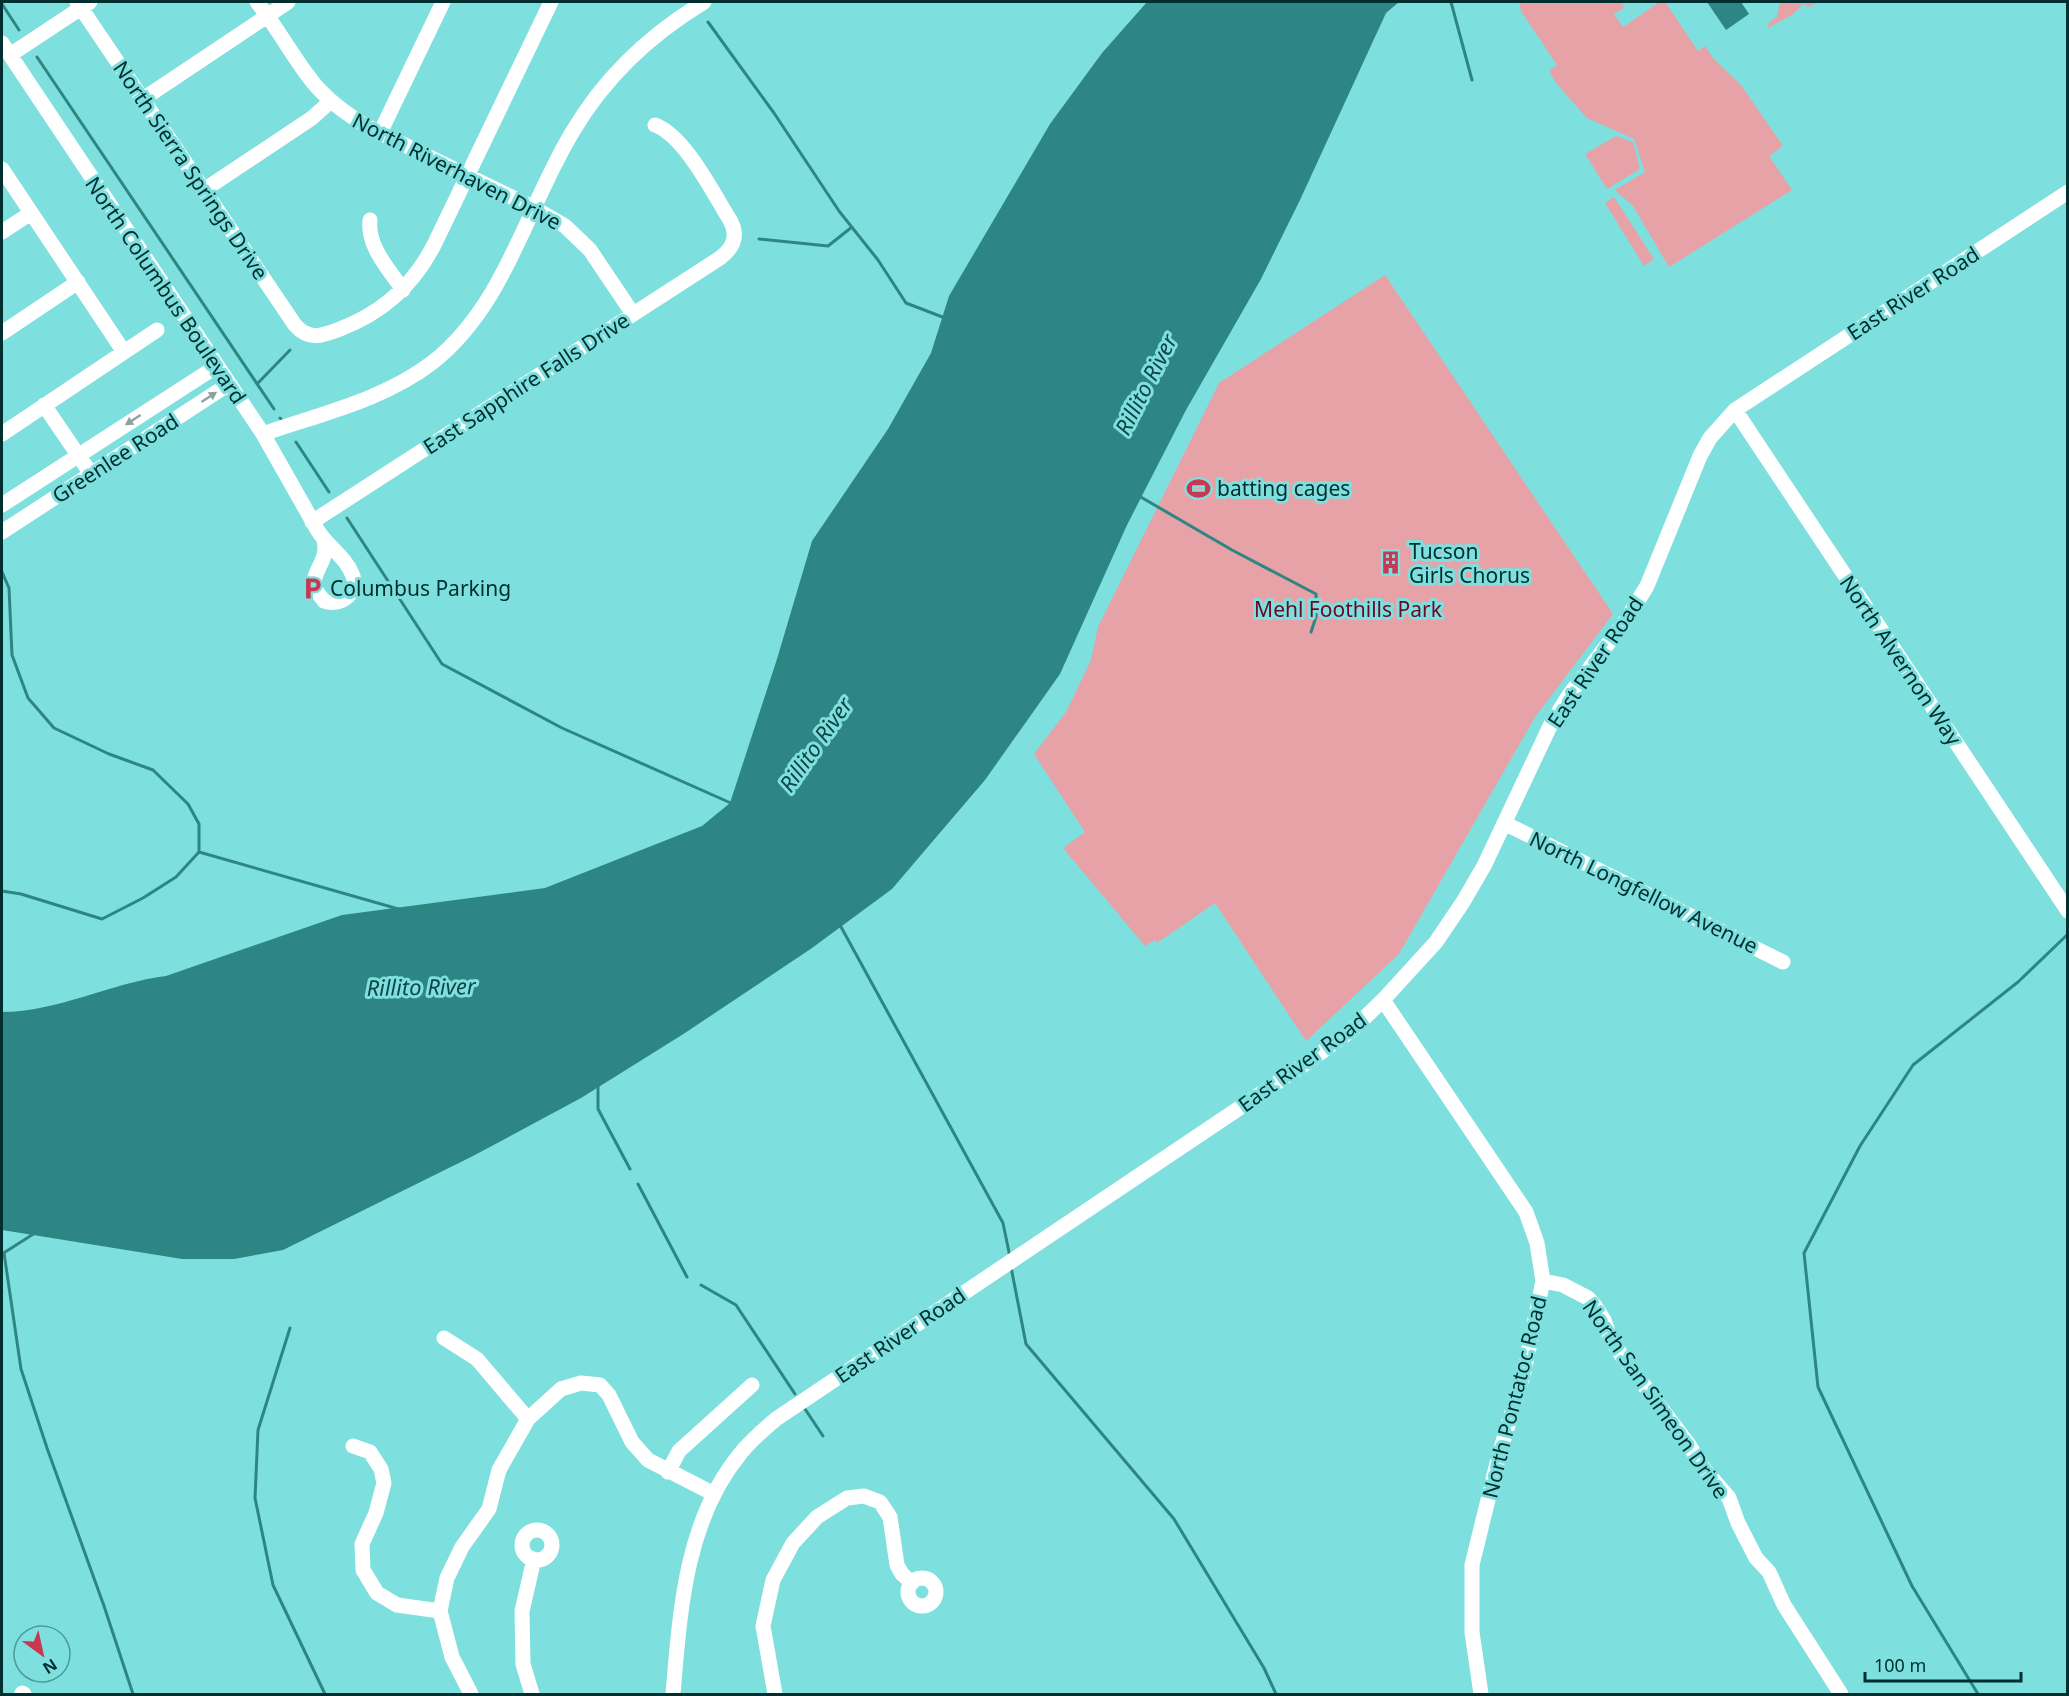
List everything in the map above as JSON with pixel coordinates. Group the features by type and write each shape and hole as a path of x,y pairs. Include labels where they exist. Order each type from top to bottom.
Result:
{"street":[{"name":"North Riverhaven Drive","path":"257,2 303,69 331,101 346,114 534,208 565,226 582,241 596,259 633,314"},
{"path":"143,99 288,2"},
{"path":"380,133 443,2"},
{"path":"370,220 370,234 374,247 403,290 429,254 551,2"},
{"path":"263,434 378,394 408,379 434,361 460,337 490,297 572,132 597,95 649,41 704,2"},
{"path":"4,55 83,3"},
{"name":"North Sierra Springs Drive","path":"83,3 143,99 295,325 308,336 326,335 362,320 381,309 403,290"},
{"name":"North Columbus Boulevard","path":"4,55 263,434 324,540"},
{"path":"204,190 312,118 331,101"},
{"name":"East Sapphire Falls Drive","path":"312,522 720,258 731,247 735,240 733,225 682,146 670,133 655,125"},
{"path":"2,169 124,352"},
{"name":"East River Road","path":"673,1695 684,1587 701,1523 714,1494 740,1454 776,1419 1305,1064 1352,1030 1436,942 1479,875 1551,724 1569,695 1626,620 1647,586 1700,456 1710,438 1735,410 2067,192"},
{"path":"2,232 31,213"},
{"path":"2,333 78,282"},
{"path":"2,434 157,330"},
{"name":"Greenlee Road","path":"2,506 217,366"},
{"name":"Greenlee Road","path":"2,532 229,384"},
{"path":"44,405 91,474"},
{"name":"North Alvernon Way","path":"1735,410 2067,910"},
{"name":"North Longfellow Avenue","path":"1504,823 1784,962"},
{"name":"North Pontatoc Road","path":"1383,1000 1526,1212 1537,1243 1543,1281 1524,1372 1498,1455 1472,1565 1472,1632 1481,1695"},
{"name":"North San Simeon Drive","path":"1543,1281 1563,1285 1588,1298 1595,1306 1604,1320 1611,1340 1622,1356 1704,1468 1729,1498 1738,1523 1756,1558 1769,1572 1784,1605 1841,1695"},
{"path":"444,1338 477,1359 528,1419"},
{"path":"471,1695 452,1657 440,1611 447,1578 462,1547 489,1509 499,1470 528,1419 561,1389 581,1383 600,1385 609,1395 632,1442 648,1460 714,1494"},
{"path":"668,1472 679,1451 752,1384"},
{"path":"353,1446 370,1452 381,1469 384,1483 376,1513 362,1544 363,1570 377,1593 397,1605 440,1611"},
{"path":"775,1695 764,1626 773,1580 793,1543 817,1517 847,1498 864,1496 880,1502 890,1517 897,1565 902,1574 912,1583"},
{"path":"532,1695 523,1664 522,1611 534,1559"}],"green space":[{"path":"1519,2 1627,2 1622,4 1624,8 1614,14 1623,27 1658,3 1666,3 1698,51 1705,46 1713,58 1741,85 1783,146 1769,156 1792,190 1669,267 1633,206 1615,190 1645,172 1634,139 1587,118 1556,83 1549,70 1557,65 1521,11"},
{"path":"1780,2 1818,2 1809,7 1803,4 1792,15 1768,28 1769,22 1777,17"},
{"path":"1616,136 1633,142 1640,169 1607,189 1585,154"},
{"path":"1614,197 1654,259 1644,266 1605,203"},
{"name":"Mehl Foothills Park","path":"1385,275 1613,614 1535,717 1399,954 1306,1041 1215,903 1157,943 1155,940 1145,946 1063,848 1085,832 1034,754 1066,712 1091,660 1098,627 1219,383"}],"water":[{"name":"Rillito River","path":"1147,2 1399,2 1386,13 1261,279 1186,410 1127,525 1060,674 985,780 892,889 812,948 685,1033 581,1098 473,1156 283,1250 234,1259 182,1259 2,1230 2,1012 43,1007 166,976 342,915 545,888 702,826 730,803 777,659 812,541 888,429 931,353 949,296 1050,124 1102,53"},
{"path":"1707,2 1741,2 1749,14 1726,30"}],"waterway":[{"path":"1451,2 1472,80"},
{"path":"2,4 19,30"},
{"path":"708,22 774,113 839,211 878,260 906,303 945,318"},
{"path":"37,57 274,409"},
{"path":"759,239 828,246 852,227"},
{"path":"257,384 290,350"},
{"path":"296,442 329,492"},
{"path":"1139,496 1232,550 1316,594 1316,617 1311,632"},
{"path":"347,518 442,664 562,728 733,804"},
{"path":"2,572 9,588 12,655 28,698 54,728 109,754 153,770 188,804 199,824 199,852 176,877 143,898 102,919 21,894 2,891"},
{"path":"199,852 402,910"},
{"path":"840,925 1003,1223 1010,1257"},
{"path":"1978,1694 1912,1586 1818,1387 1804,1253 1860,1146 1913,1065 2018,982 2068,934"},
{"path":"598,1086 598,1109 630,1169"},
{"path":"638,1184 687,1277"},
{"path":"2,1254 35,1233"},
{"path":"4,1253 21,1369 133,1694"},
{"path":"1011,1267 1026,1344 1174,1519 1264,1668 1276,1694"},
{"path":"701,1285 736,1305 795,1394"},
{"path":"290,1328 258,1430 255,1498 273,1585 325,1694"},
{"path":"805,1409 823,1436"}],"place":[{"name":"batting cages","path":"1199,488"},
{"name":"Tucson Girls Chorus","path":"1391,563"},
{"name":"Columbus Parking","path":"312,588"}]}
